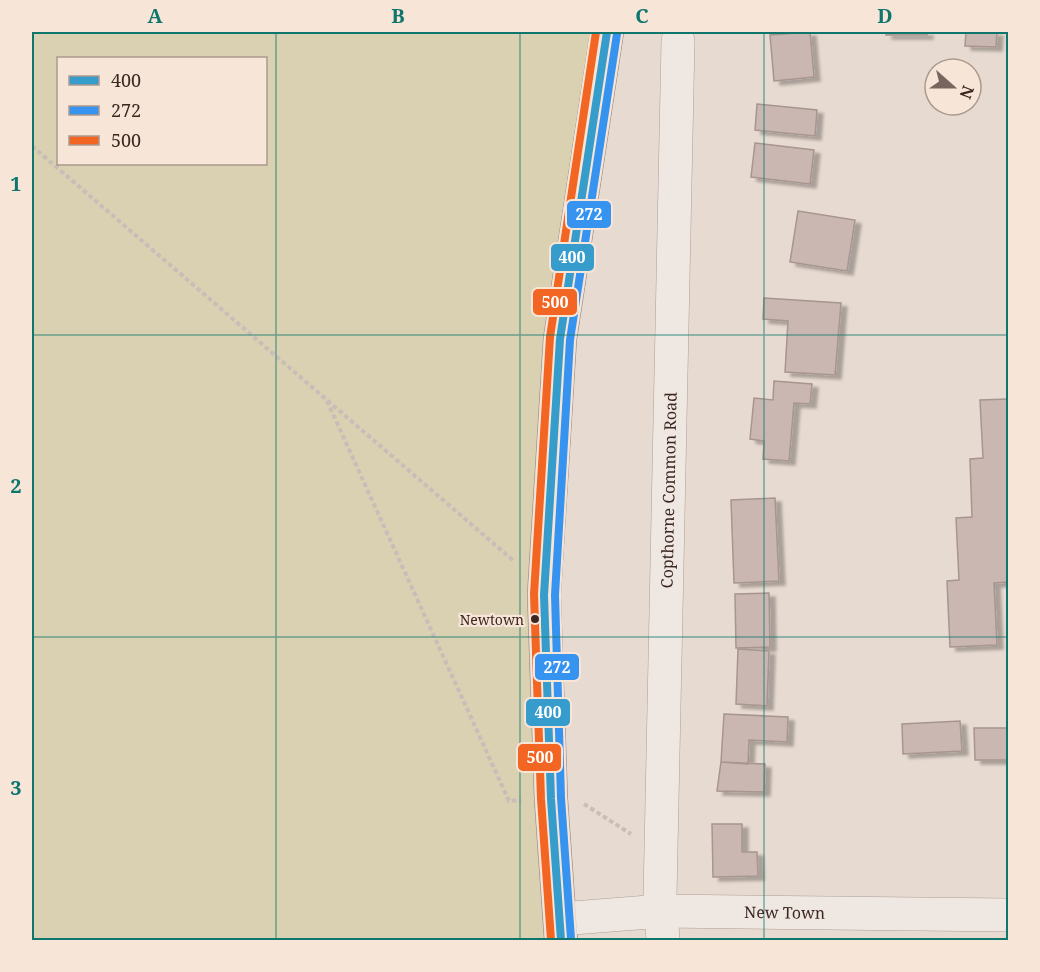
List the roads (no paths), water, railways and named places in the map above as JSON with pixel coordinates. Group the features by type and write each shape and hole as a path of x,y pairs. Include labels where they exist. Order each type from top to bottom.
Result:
{"highway":[{"path":"560,929 551,799 544,595 560,339 607,32"}],"street":[{"name":"Copthorne Common Road","path":"663,926 660,897 678,41"},
{"name":"New Town","path":"560,929 1008,915"}],"place":[{"name":"Newtown","path":"535,619"}]}
